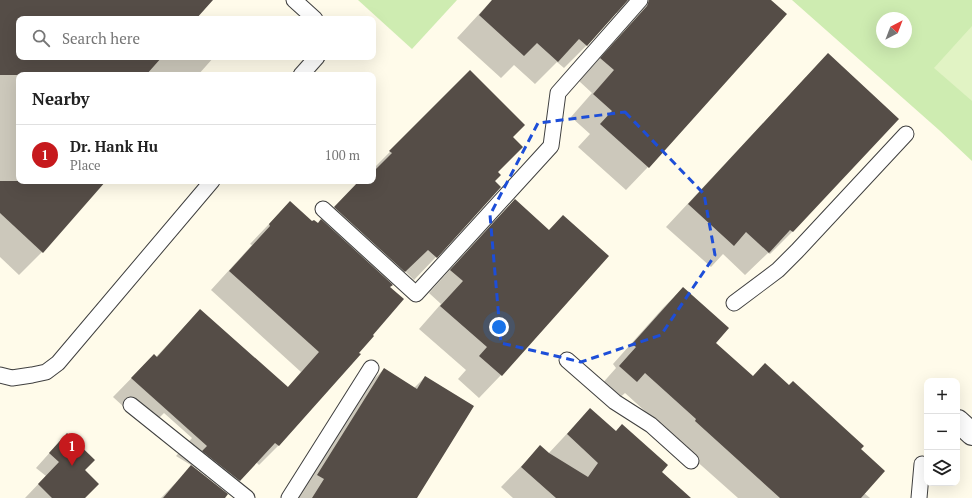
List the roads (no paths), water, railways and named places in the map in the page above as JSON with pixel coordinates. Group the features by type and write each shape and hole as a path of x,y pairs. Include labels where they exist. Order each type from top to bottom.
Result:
{"lane":[{"path":"294,0 312,16"},
{"path":"324,209 416,294 551,146 558,93 640,0"},
{"path":"304,72 314,60"},
{"path":"734,303 778,270 906,134"},
{"path":"0,375 12,378 32,375 46,372 58,363 209,184"},
{"path":"567,360 615,402 650,425 691,461"},
{"path":"289,498 371,368"},
{"path":"132,405 247,498"},
{"path":"919,498 922,464"}],"place":[{"name":"Dr. Hank Hu","path":"72,466"}]}
